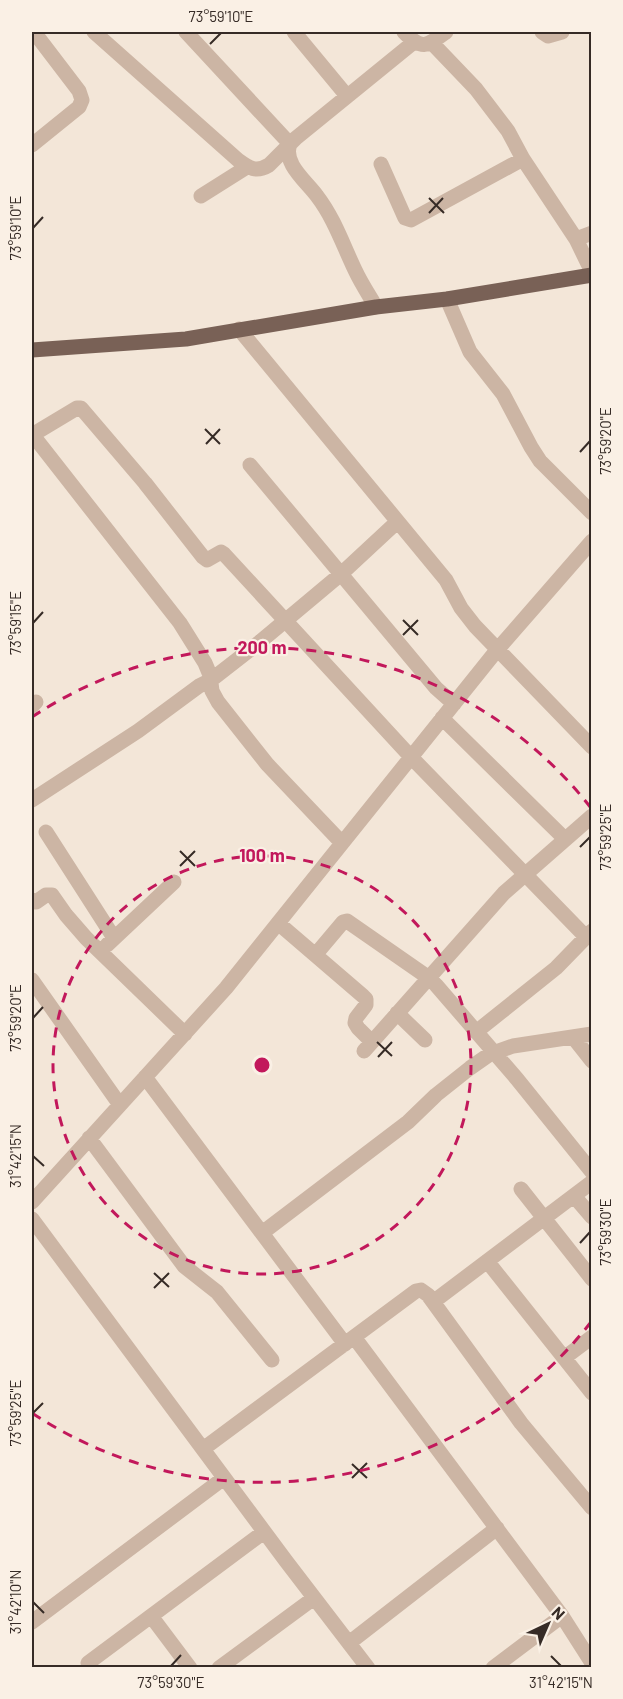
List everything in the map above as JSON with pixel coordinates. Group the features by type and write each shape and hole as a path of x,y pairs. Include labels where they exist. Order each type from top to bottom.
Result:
{"main road":[{"path":"32,350 186,339 376,307 447,299 591,273"}],"street":[{"path":"94,32 248,167 255,170 264,168 347,96 409,37 419,44 426,45 446,32"},
{"path":"186,32 290,144"},
{"path":"294,32 347,96"},
{"path":"542,32 550,36 562,32"},
{"path":"32,145 79,107 82,100 79,91 38,33"},
{"path":"432,43 476,90 508,131 523,159 576,239 591,273"},
{"path":"290,144 288,153 291,162 323,206 376,307"},
{"path":"381,164 405,218 411,220 523,159"},
{"path":"201,196 248,167"},
{"path":"576,239 591,233"},
{"path":"447,299 470,352 503,394 540,461 591,513"},
{"path":"239,329 446,580 465,614 591,747"},
{"path":"342,843 248,741 214,695 205,663 166,605 32,434 77,408 81,408 145,483 203,557 207,560 218,553 224,554 411,757 589,934 556,968 476,1032"},
{"path":"250,465 436,687 454,704"},
{"path":"32,800 211,680 341,574 397,522"},
{"path":"32,1202 226,988 497,650 591,541"},
{"path":"442,718 565,839"},
{"path":"278,923 366,999 366,1005 355,1023 368,1047 496,901 591,816"},
{"path":"46,832 114,938"},
{"path":"100,951 174,882"},
{"path":"32,900 36,902 46,895 52,895 81,932 185,1034"},
{"path":"316,954 343,922 347,921 429,978 494,1053 591,1172"},
{"path":"32,980 120,1105"},
{"path":"397,1013 424,1040"},
{"path":"262,1233 408,1122 436,1095 470,1068 494,1053 513,1046 591,1034"},
{"path":"573,1037 591,1061"},
{"path":"145,1077 262,1233 497,1528 562,1616 591,1663"},
{"path":"89,1138 184,1266 217,1292 272,1360"},
{"path":"433,1302 591,1182"},
{"path":"522,1189 591,1279"},
{"path":"574,1196 591,1217"},
{"path":"32,1219 366,1667"},
{"path":"487,1261 591,1393"},
{"path":"203,1449 416,1291 423,1291 521,1423 591,1508"},
{"path":"564,1358 591,1338"},
{"path":"32,1622 224,1478"},
{"path":"349,1643 497,1528"},
{"path":"88,1663 264,1532"},
{"path":"219,1668 314,1598"},
{"path":"151,1616 190,1668"},
{"path":"493,1668 562,1616"}]}
